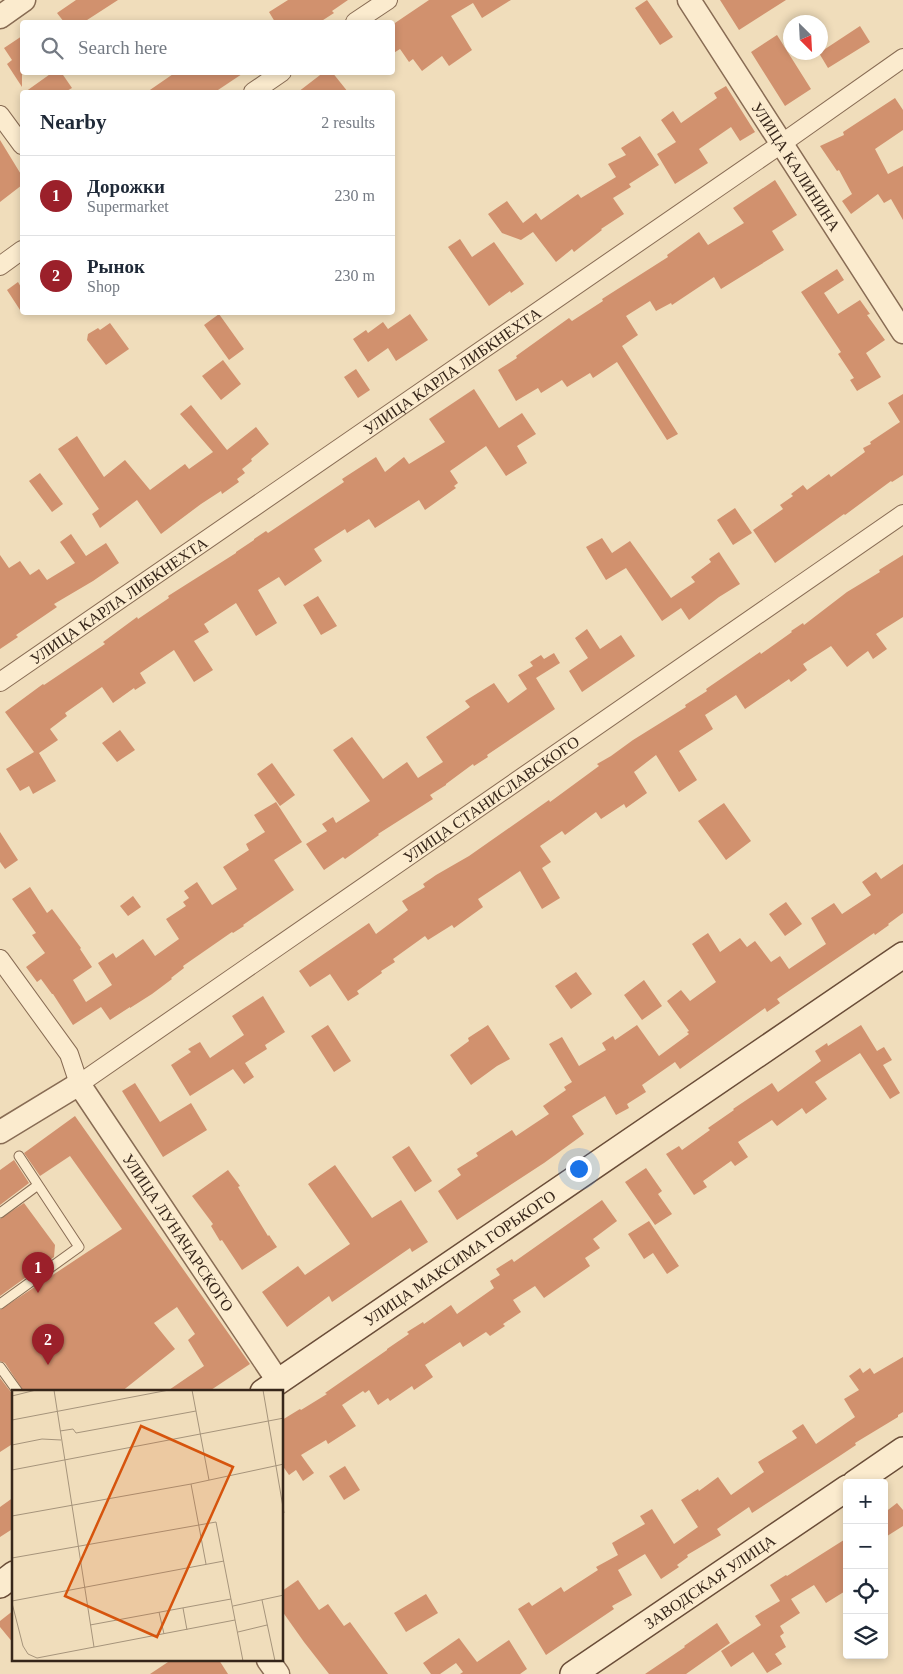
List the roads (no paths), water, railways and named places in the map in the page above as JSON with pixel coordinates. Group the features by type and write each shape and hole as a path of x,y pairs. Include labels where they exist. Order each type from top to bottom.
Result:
{"main road":[{"name":"УЛИЦА МАКСИМА ГОРЬКОГО","path":"271,1386 903,955"},
{"path":"861,1479 903,1450"},
{"name":"ЗАВОДСКАЯ УЛИЦА","path":"573,1674 843,1491"},
{"path":"0,1584 12,1575"}],"street":[{"path":"358,20 388,0"},
{"name":"УЛИЦА КАЛИНИНА","path":"689,0 903,332"},
{"name":"УЛИЦА КАРЛА ЛИБКНЕХТА","path":"0,682 903,58"},
{"path":"256,90 278,75"},
{"path":"0,114 20,142"},
{"path":"0,266 20,251"},
{"name":"УЛИЦА СТАНИСЛАВСКОГО","path":"79,1084 903,514"},
{"name":"УЛИЦА ЛУНАЧАРСКОГО","path":"0,959 68,1054 79,1084 271,1386"},
{"path":"0,1132 79,1084"},
{"path":"269,1662 278,1674"}],"lane":[{"path":"0,1304 79,1247 19,1156"},
{"path":"0,1213 38,1185"},
{"path":"0,1367 17,1390"}],"place":[{"name":"Дорожки","path":"38,1293"},
{"name":"Рынок","path":"48,1365"}]}
